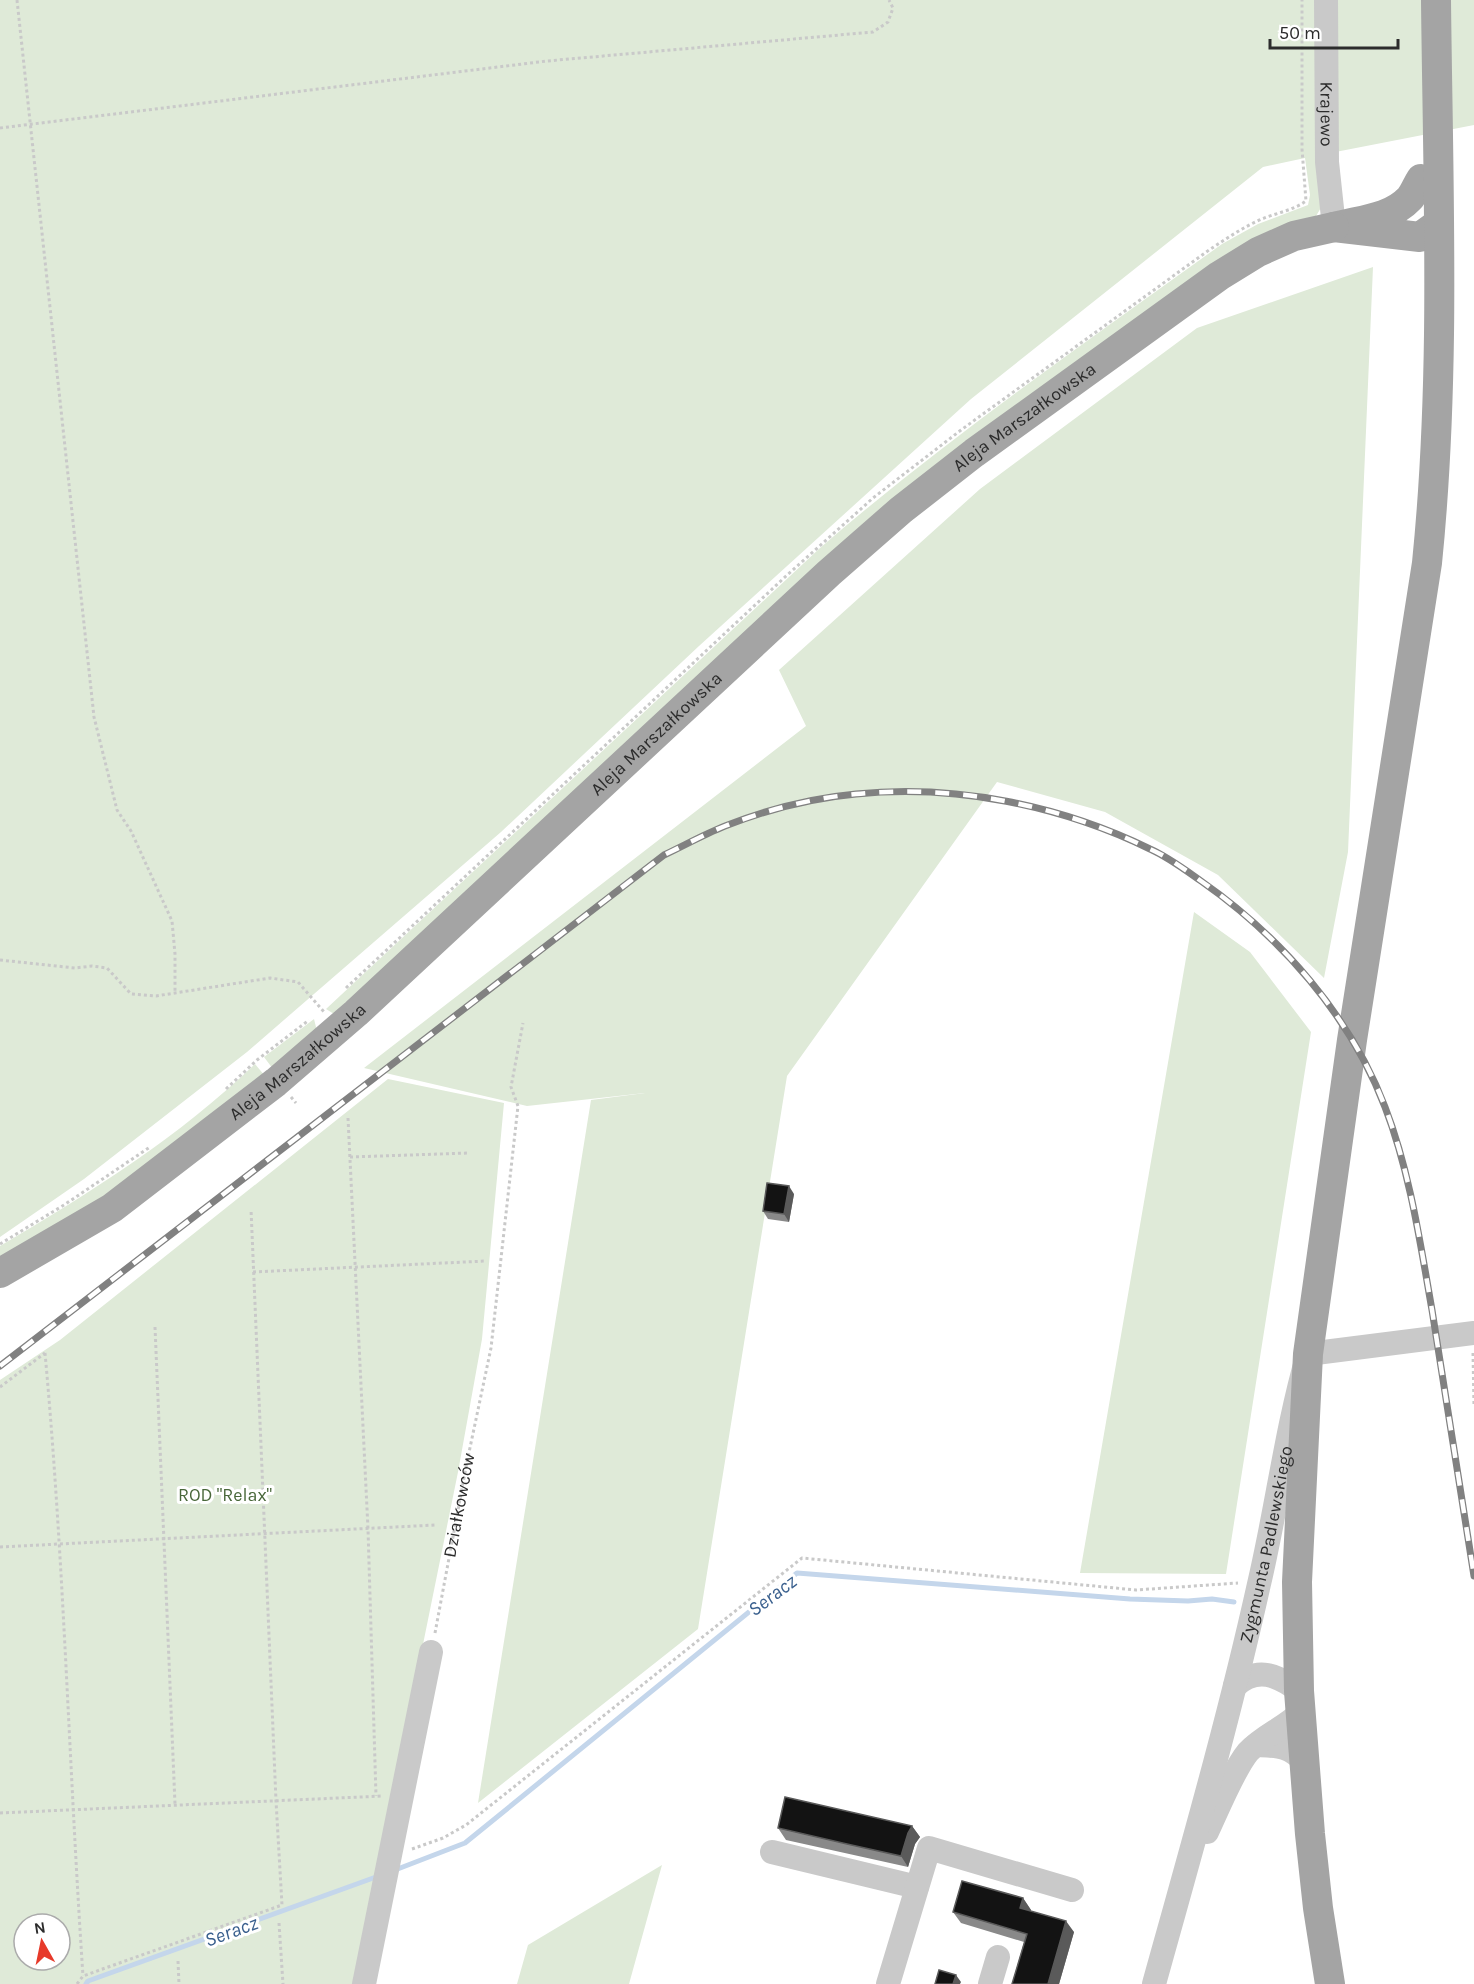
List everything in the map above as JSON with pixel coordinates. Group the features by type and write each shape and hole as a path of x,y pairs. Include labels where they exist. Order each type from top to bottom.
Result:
{"main road":[{"path":"1330,1984 1317,1897 1300,1702 1297,1582 1308,1354 1352,1040 1427,563 1436,448 1426,226 1421,179 1420,0"},
{"path":"1426,226 1436,0"},
{"name":"Aleja Marszałkowska","path":"1384,216 1398,209 1410,198 1421,179"},
{"name":"Aleja Marszałkowska","path":"0,1273 112,1208 276,1082 339,1028 820,581 901,510 974,453 1219,276 1258,252 1294,236 1384,216 1405,214 1426,226"},
{"name":"Aleja Marszałkowska","path":"1334,227 1426,226"}],"street":[{"name":"Krajewo","path":"1326,0 1327,162 1334,227"},
{"path":"1308,1354 1473,1333"},
{"name":"Zygmunta Padlewskiego","path":"1154,1984 1235,1686 1260,1582 1294,1401 1308,1354"},
{"path":"364,1984 432,1652"},
{"path":"1235,1686 1243,1679 1261,1674 1284,1679 1300,1702"},
{"name":"Zygmunta Padlewskiego","path":"1183,1880 1240,1764 1256,1745 1287,1725 1300,1702"},
{"path":"1256,1745 1278,1746 1292,1750 1305,1762"},
{"path":"888,1984 929,1848 1072,1890"},
{"path":"772,1852 917,1887"},
{"path":"990,1984 998,1957"}],"path":[{"path":"17,0 94,717 117,810 131,831 172,921 175,993"},
{"path":"0,128 547,61 873,32 888,22 892,8 889,0"},
{"path":"0,960 75,968 92,966 107,968 131,994 156,996 270,978 298,982 339,1028"},
{"name":"Działkowców","path":"432,1652 466,1462 491,1348 519,1106 511,1087 523,1023"},
{"path":"348,1118 368,1529 376,1796"},
{"path":"350,1156 469,1153"},
{"path":"77,1984 83,1976 282,1905 251,1209"},
{"path":"253,1272 486,1261"},
{"path":"155,1327 175,1804"},
{"path":"1473,1333 1474,1406"},
{"path":"0,1387 45,1353 54,1447 72,1809 83,1976"},
{"path":"0,1547 435,1525"},
{"path":"390,1855 443,1838 466,1824 802,1558 1136,1590 1260,1582"},
{"path":"0,1813 376,1796 403,1799"},
{"path":"279,1923 283,1984"},
{"path":"178,1961 179,1984"}],"green space":[{"path":"0,0 1474,0 1474,125 1320,155 1322,206 1316,216 1187,285 334,1014 326,1009 820,548 868,507 967,429 1222,244 1258,224 1308,205 1310,195 1305,158 1263,167 971,399 699,646 501,832 247,1052 84,1179 0,1237"},
{"path":"1373,267 1348,852 1324,978 1218,875 1105,812 997,782 787,1076 698,1629 478,1803 591,1100 645,1093 527,1106 364,1068 806,726 779,670 980,489 1197,328"},
{"path":"1194,912 1250,952 1311,1032 1226,1574 1080,1573"},
{"path":"314,1019 317,1031 273,1069 264,1057"},
{"path":"255,1064 265,1076 156,1163 0,1263 0,1246 100,1184 165,1140 226,1091"},
{"name":"ROD \"Relax\"","path":"388,1079 504,1103 482,1339 458,1472 354,1984 0,1984 0,1380 60,1340"},
{"path":"662,1865 629,1984 517,1984 528,1945"}],"building":[{"path":"767,1183 789,1186 784,1214 763,1211"},
{"path":"785,1797 912,1826 901,1856 847,1844 778,1828"},
{"path":"962,1881 1023,1898 1020,1908 1066,1921 1048,1984 1012,1984 1027,1934 953,1912"},
{"path":"939,1970 956,1975 953,1984 935,1984"}],"waterway":[{"name":"Seracz","path":"395,1870 465,1843 797,1573 1130,1599 1188,1601 1212,1599 1234,1602"},
{"name":"Seracz","path":"86,1984 88,1981 376,1877"}],"railway":[{"path":"0,1366 664,855 725,826 806,802 856,794 893,792 969,795 1006,801 1080,820 1150,849 1176,864 1259,927 1310,981 1353,1041 1385,1107 1408,1182 1432,1310 1474,1576"}]}
